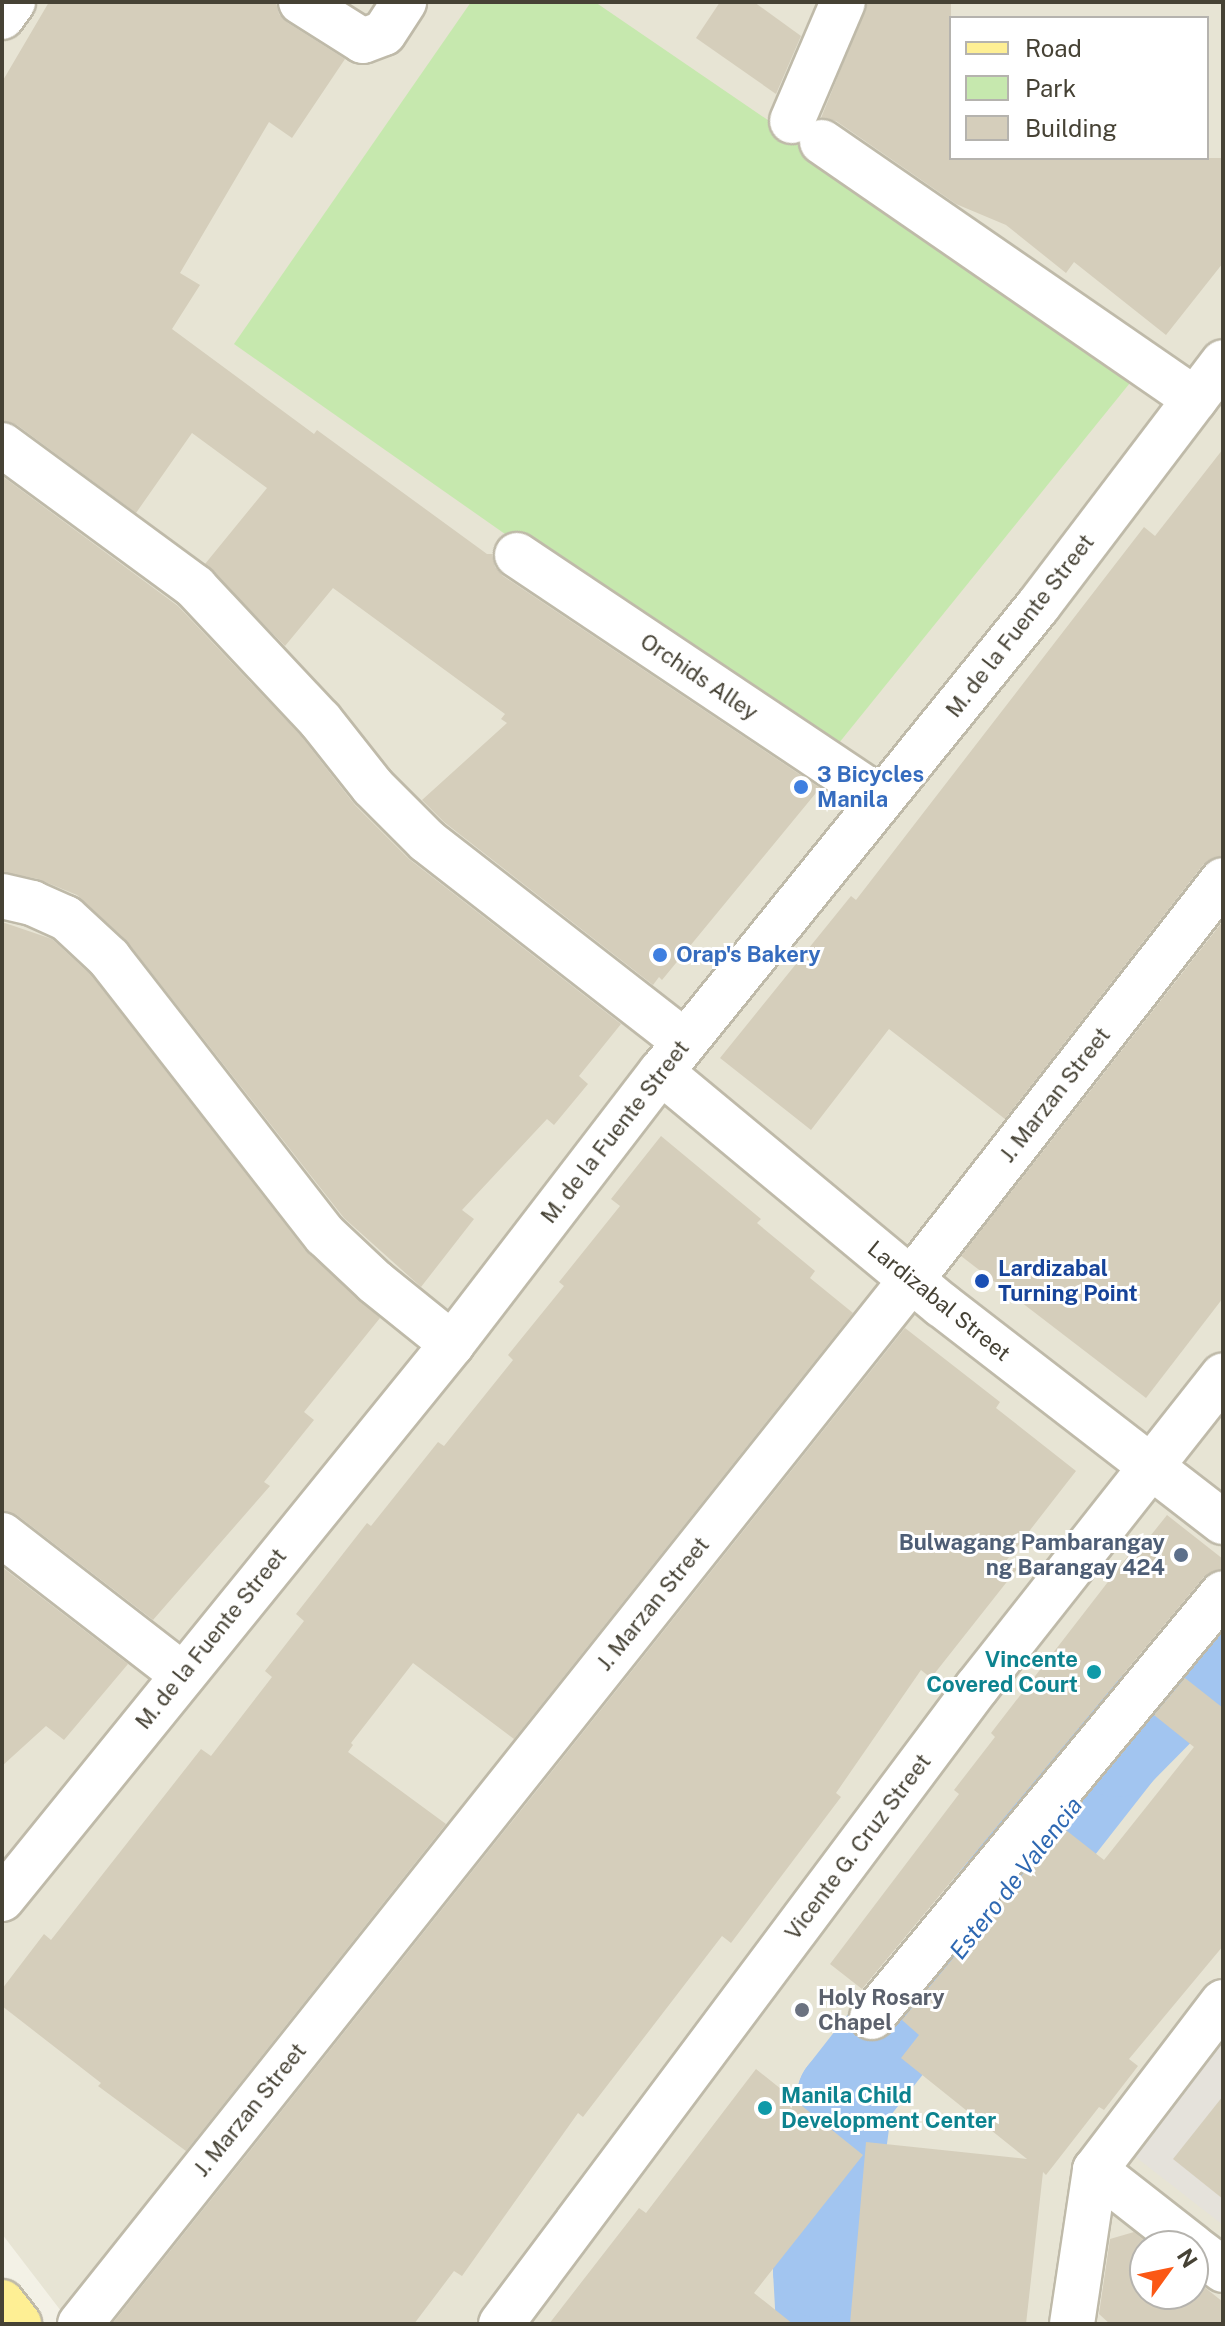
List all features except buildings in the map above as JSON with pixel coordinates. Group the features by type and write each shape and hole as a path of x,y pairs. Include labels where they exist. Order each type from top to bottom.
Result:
{"main road":[{"path":"2,2302 19,2324"}],"street":[{"path":"2,17 13,2"},
{"path":"301,2 363,41 384,33 404,2"},
{"path":"843,2 807,132 1195,399"},
{"name":"M. de la Fuente Street","path":"2,1899 452,1344 673,1057 1038,606 1223,362"},
{"name":"Lardizabal Street","path":"2,445 195,587 320,720 373,787 427,841 673,1057 911,1280 1223,1522"},
{"name":"Orchids Alley","path":"517,555 881,799"},
{"name":"J. Marzan Street","path":"80,2324 911,1280 1223,880"},
{"path":"2,896 32,903 66,918 109,958 325,1235 375,1282 452,1344"},
{"name":"Vicente G. Cruz Street","path":"501,2324 977,1687 1223,1376"},
{"path":"2,1535 183,1675"},
{"path":"872,2017 1223,1593"},
{"path":"1072,2324 1095,2170 1223,2002"},
{"path":"1095,2170 1172,2230"}],"shaded area":[{"path":"2,2 1223,2 1223,2324 71,2324 2,2234"},
{"path":"1223,2039 1223,2225 1128,2151"}],"green space":[{"path":"471,2 595,2 1138,373 826,759 234,344"}],"waterway":[{"name":"Estero de Valencia","path":"824,2324 821,2270 845,2096 1117,1749 1223,1642"}],"place":[{"name":"3 Bicycles Manila","path":"801,787"},
{"name":"Orap's Bakery","path":"660,955"},
{"name":"Lardizabal Turning Point","path":"982,1281"},
{"name":"Bulwagang Pambarangay ng Barangay 424","path":"1181,1555"},
{"name":"Vincente Covered Court","path":"1094,1672"},
{"name":"Holy Rosary Chapel","path":"802,2010"},
{"name":"Manila Child Development Center","path":"765,2108"}]}
